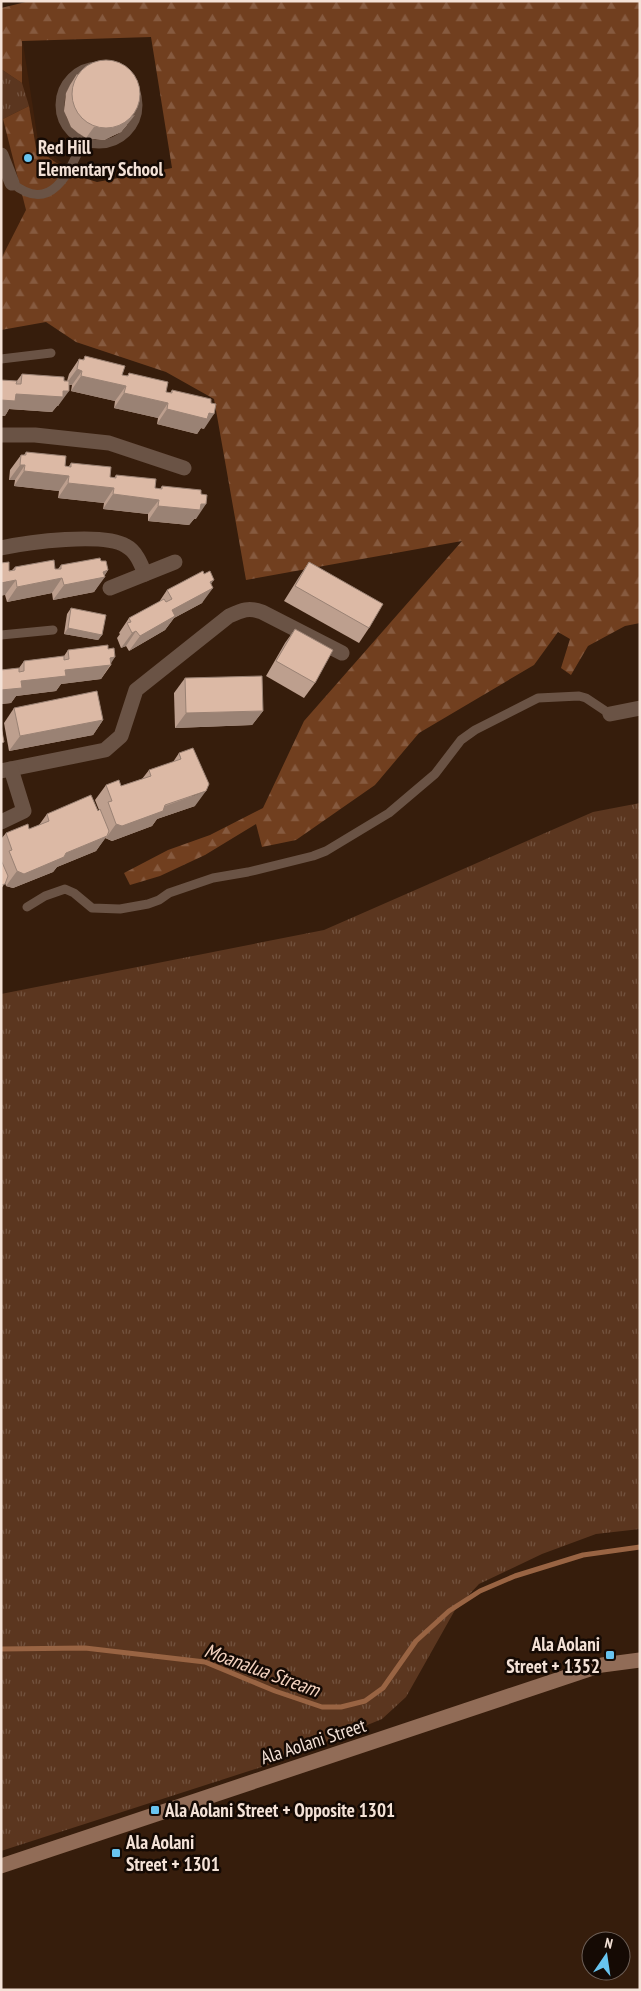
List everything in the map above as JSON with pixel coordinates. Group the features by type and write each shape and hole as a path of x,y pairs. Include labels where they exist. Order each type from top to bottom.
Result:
{"street":[{"path":"1,155 12,183"},
{"path":"1,435 35,435 109,443 184,468"},
{"path":"1,548 25,543 116,541 128,546 141,563 145,574"},
{"path":"110,588 175,562"},
{"path":"1,822 24,811 6,770 106,750 121,736 136,690 229,616 243,610 253,609 342,653"},
{"path":"610,714 640,708"},
{"name":"Ala Aolani Street","path":"1,1866 602,1665 640,1660"}],"lane":[{"path":"96,66 114,69 129,80 134,88 138,106 133,125 127,132 111,142 92,144 83,141 75,136 63,122 60,113 61,94 70,78 78,72 96,66"},
{"path":"12,183 22,191 34,196 48,194 71,169 83,141"},
{"path":"1,359 51,353"},
{"path":"1,635 53,630"},
{"path":"27,907 45,896 65,890 74,893 92,908 120,909 138,906 158,900 168,893 213,878 248,872 314,856 326,851 389,813 435,774 461,740 475,730 538,698 579,696 586,698 610,714"}],"shaded area":[{"name":"Red Hill Elementary School","path":"23,43 39,147 80,173 54,211 1,264 1,49"}],"green space":[{"path":"30,1 640,1 640,623 625,626 588,646 571,675 561,668 570,639 558,632 534,665 419,733 375,785 296,840 262,847 256,824 205,855 160,876 130,885 124,873 168,850 210,835 263,808 304,721 462,541 246,580 214,399 166,372 76,342 46,322 1,330 1,259 26,210 3,119 29,106 36,148 65,168 97,182 172,168 151,37 22,41 22,83 1,69 1,8"},
{"path":"1,69 22,83 29,106 3,119"},
{"path":"640,803 640,1529 596,1534 542,1554 479,1584 455,1610 406,1697 382,1719 277,1762 1,1851 1,994 324,930 593,812"}],"building":[{"path":"99,60 113,60 125,65 135,75 140,87 140,101 135,113 125,123 113,128 99,128 87,123 77,113 72,101 72,87 77,75 87,65"},
{"path":"85,356 125,366 122,375 128,376 129,373 168,382 166,392 172,393 172,390 211,399 211,403 216,404 214,414 209,413 207,419 167,409 168,403 124,393 126,386 81,376 82,371 77,369 79,359 84,360"},
{"path":"22,374 64,377 64,381 69,381 69,391 63,391 63,397 16,394 15,401 1,400 1,380 17,381 16,384 21,384"},
{"path":"26,452 66,456 65,466 71,467 71,463 111,467 110,477 116,478 116,475 156,479 155,488 162,489 162,486 201,490 201,494 207,495 206,504 201,504 200,510 158,506 159,500 113,494 114,488 68,483 69,476 24,471 25,465 20,465 21,455 26,455"},
{"path":"100,558 101,561 106,561 108,570 103,572 105,577 64,585 62,578 17,587 16,580 1,583 1,563 9,562 9,571 15,570 15,567 54,560 55,569 61,569 61,565"},
{"path":"309,562 383,604 369,628 295,586"},
{"path":"203,571 204,574 210,571 214,580 210,582 213,588 172,610 175,616 140,636 136,631 132,633 127,623 131,622 129,618 164,599 166,602 172,599 167,590"},
{"path":"71,608 106,615 102,635 68,628"},
{"path":"295,629 333,650 315,683 276,661"},
{"path":"108,645 108,649 114,648 115,657 110,658 111,665 65,670 66,676 21,681 22,688 1,690 1,670 19,668 19,672 24,671 24,661 64,656 64,660 69,659 68,650"},
{"path":"262,676 263,711 186,713 185,678"},
{"path":"97,691 103,720 20,736 14,708"},
{"path":"1,726 4,742 1,743"},
{"path":"193,748 209,784 206,791 165,805 163,811 122,826 116,824 108,802 112,801 106,785 119,780 121,786 151,776 149,770 181,759 179,753"},
{"path":"91,795 98,811 100,809 109,831 107,836 66,853 64,857 24,874 17,871 9,851 12,850 6,833 28,824 29,829 49,821 47,814"},
{"path":"1,860 8,876 5,884 1,885"}],"waterway":[{"name":"Moanalua Stream","path":"1,1649 85,1648 205,1662 275,1691 322,1707 341,1707 365,1701 383,1688 416,1641 449,1611 480,1591 515,1576 583,1555 640,1547"}],"place":[{"name":"Red Hill Elementary School","path":"28,158"},
{"name":"Ala Aolani Street + 1352","path":"610,1655"},
{"name":"Ala Aolani Street + Opposite 1301","path":"155,1810"},
{"name":"Ala Aolani Street + 1301","path":"116,1853"}]}
